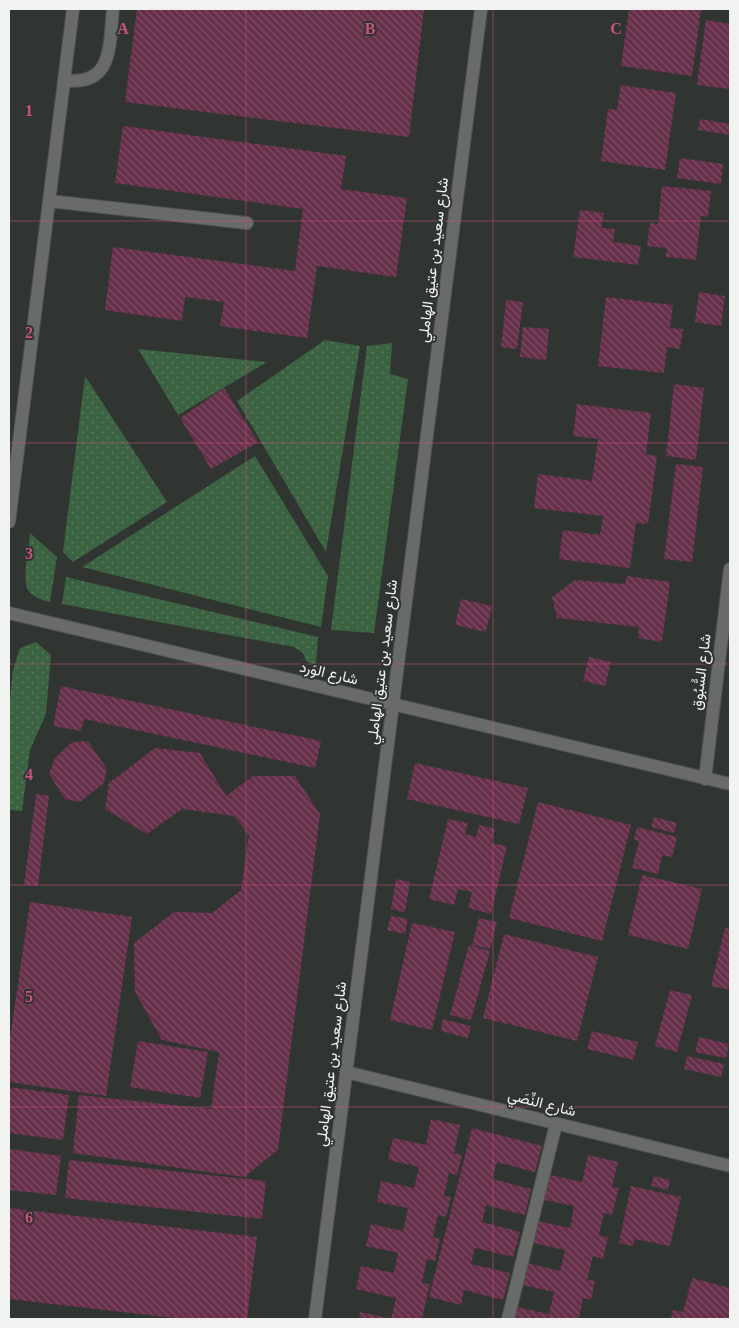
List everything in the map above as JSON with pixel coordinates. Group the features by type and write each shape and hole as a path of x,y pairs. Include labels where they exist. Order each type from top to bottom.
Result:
{"street":[{"path":"9,522 73,9"},
{"path":"64,80 85,80 98,74 105,64 113,9"},
{"name":"شارع سعيد بن عتيق الهاملي","path":"315,1319 481,9"},
{"path":"49,201 247,223"},
{"name":"شارع السُّبُوق","path":"704,778 730,569"},
{"name":"شارع الوَرد","path":"9,613 730,784"},
{"name":"شارع النِّصَي","path":"346,1072 730,1166"},
{"path":"508,1319 556,1124"}],"green space":[{"path":"325,340 360,346 326,552 237,401"},
{"path":"392,343 390,374 408,379 374,633 331,630 367,346"},
{"path":"138,349 267,362 178,415"},
{"path":"85,376 167,502 73,562 63,552"},
{"path":"255,456 328,576 321,627 82,567"},
{"path":"30,533 57,557 50,602 31,594 26,585 26,565"},
{"path":"66,577 318,637 316,665 306,661 303,653 294,647 62,604"},
{"path":"36,642 51,655 46,714 30,750 22,811 9,810 9,707 13,670 20,648"}],"building":[{"path":"137,9 424,9 409,137 125,102"},
{"path":"629,9 701,9 692,76 621,66"},
{"path":"706,20 730,24 730,89 697,85"},
{"path":"621,85 676,93 665,170 601,161 608,109 617,110"},
{"path":"700,119 730,124 730,135 698,130"},
{"path":"123,126 346,156 341,189 407,198 396,277 317,266 307,338 220,326 224,302 185,297 182,321 105,310 113,247 295,271 303,209 115,183"},
{"path":"680,158 723,164 721,184 677,178"},
{"path":"662,186 711,191 708,217 701,216 696,260 666,257 667,248 647,246 650,223 658,224"},
{"path":"580,210 604,213 601,228 615,229 613,242 641,246 638,265 573,257"},
{"path":"699,292 725,296 721,326 695,322"},
{"path":"606,297 673,305 670,328 683,329 680,349 667,347 664,373 598,366"},
{"path":"506,300 523,302 517,349 501,347"},
{"path":"523,327 549,329 546,360 520,357"},
{"path":"674,384 704,388 696,460 666,456"},
{"path":"224,388 258,442 211,469 180,418"},
{"path":"577,404 651,413 646,454 657,456 648,524 636,523 630,568 559,559 563,530 600,535 603,516 534,508 538,474 592,481 598,439 573,436"},
{"path":"676,464 703,467 692,562 664,559"},
{"path":"627,576 670,582 662,642 638,638 639,627 557,618 552,597 575,580 625,584"},
{"path":"461,599 492,606 486,632 455,625"},
{"path":"589,657 611,662 605,686 583,681"},
{"path":"61,686 321,741 315,768 84,719 81,731 53,726"},
{"path":"88,741 107,769 104,783 80,802 65,799 49,774 55,758 72,742"},
{"path":"155,748 200,753 226,796 253,776 295,776 320,814 278,1150 244,1177 73,1153 79,1095 211,1109 219,1052 162,1040 135,992 134,943 174,912 212,913 241,890 249,835 234,816 182,809 147,834 105,809 109,783"},
{"path":"415,763 528,788 519,824 407,799"},
{"path":"36,794 49,796 38,886 24,885"},
{"path":"538,802 631,825 602,941 509,918"},
{"path":"654,817 677,823 674,833 651,827"},
{"path":"448,819 468,823 465,834 476,837 479,825 495,829 491,843 507,846 491,914 468,908 472,892 458,889 454,905 429,899"},
{"path":"637,827 677,837 672,857 662,855 658,874 632,868 639,841 634,840"},
{"path":"642,875 702,889 688,949 628,935"},
{"path":"396,879 410,882 405,912 391,909"},
{"path":"30,902 132,917 106,1096 9,1082 9,1045"},
{"path":"391,916 408,919 405,934 387,930"},
{"path":"479,918 497,922 490,949 472,945"},
{"path":"412,923 455,932 432,1030 390,1020"},
{"path":"725,928 730,929 730,990 711,986"},
{"path":"504,934 598,957 577,1041 483,1018"},
{"path":"469,945 490,951 471,1020 450,1015"},
{"path":"670,990 692,995 677,1052 655,1046"},
{"path":"443,1019 471,1026 468,1038 441,1031"},
{"path":"592,1031 638,1042 633,1060 587,1049"},
{"path":"699,1037 729,1044 726,1058 695,1052"},
{"path":"138,1041 208,1052 200,1098 130,1087"},
{"path":"687,1056 724,1064 721,1077 684,1069"},
{"path":"9,1087 69,1095 63,1140 9,1133"},
{"path":"431,1119 460,1125 454,1153 462,1155 457,1175 449,1173 444,1196 451,1197 446,1217 438,1215 433,1237 440,1239 435,1261 427,1259 422,1283 430,1284 422,1319 391,1319 396,1298 356,1289 361,1266 394,1273 398,1253 366,1246 371,1224 403,1231 408,1208 377,1202 381,1181 414,1188 419,1167 388,1160 393,1138 426,1145"},
{"path":"472,1128 542,1146 535,1172 497,1162 492,1179 531,1189 525,1215 486,1205 482,1222 520,1232 513,1257 475,1248 471,1264 510,1273 503,1300 464,1290 461,1305 429,1297"},
{"path":"9,1149 61,1156 56,1195 9,1190"},
{"path":"588,1155 618,1162 612,1187 619,1188 612,1215 604,1213 599,1235 608,1238 603,1259 593,1256 587,1280 595,1281 591,1300 583,1298 579,1319 513,1319 516,1307 549,1314 554,1292 522,1285 527,1263 560,1271 565,1250 533,1243 538,1221 570,1228 574,1206 544,1200 550,1175 582,1182"},
{"path":"69,1160 266,1181 262,1219 65,1198"},
{"path":"654,1176 670,1180 668,1190 651,1186"},
{"path":"631,1186 681,1197 670,1246 635,1239 633,1246 619,1243"},
{"path":"9,1208 257,1237 247,1319 183,1319 9,1299"},
{"path":"692,1278 730,1288 730,1319 671,1319 673,1310 683,1312"},
{"path":"360,1312 389,1318 389,1319 359,1319"}]}
